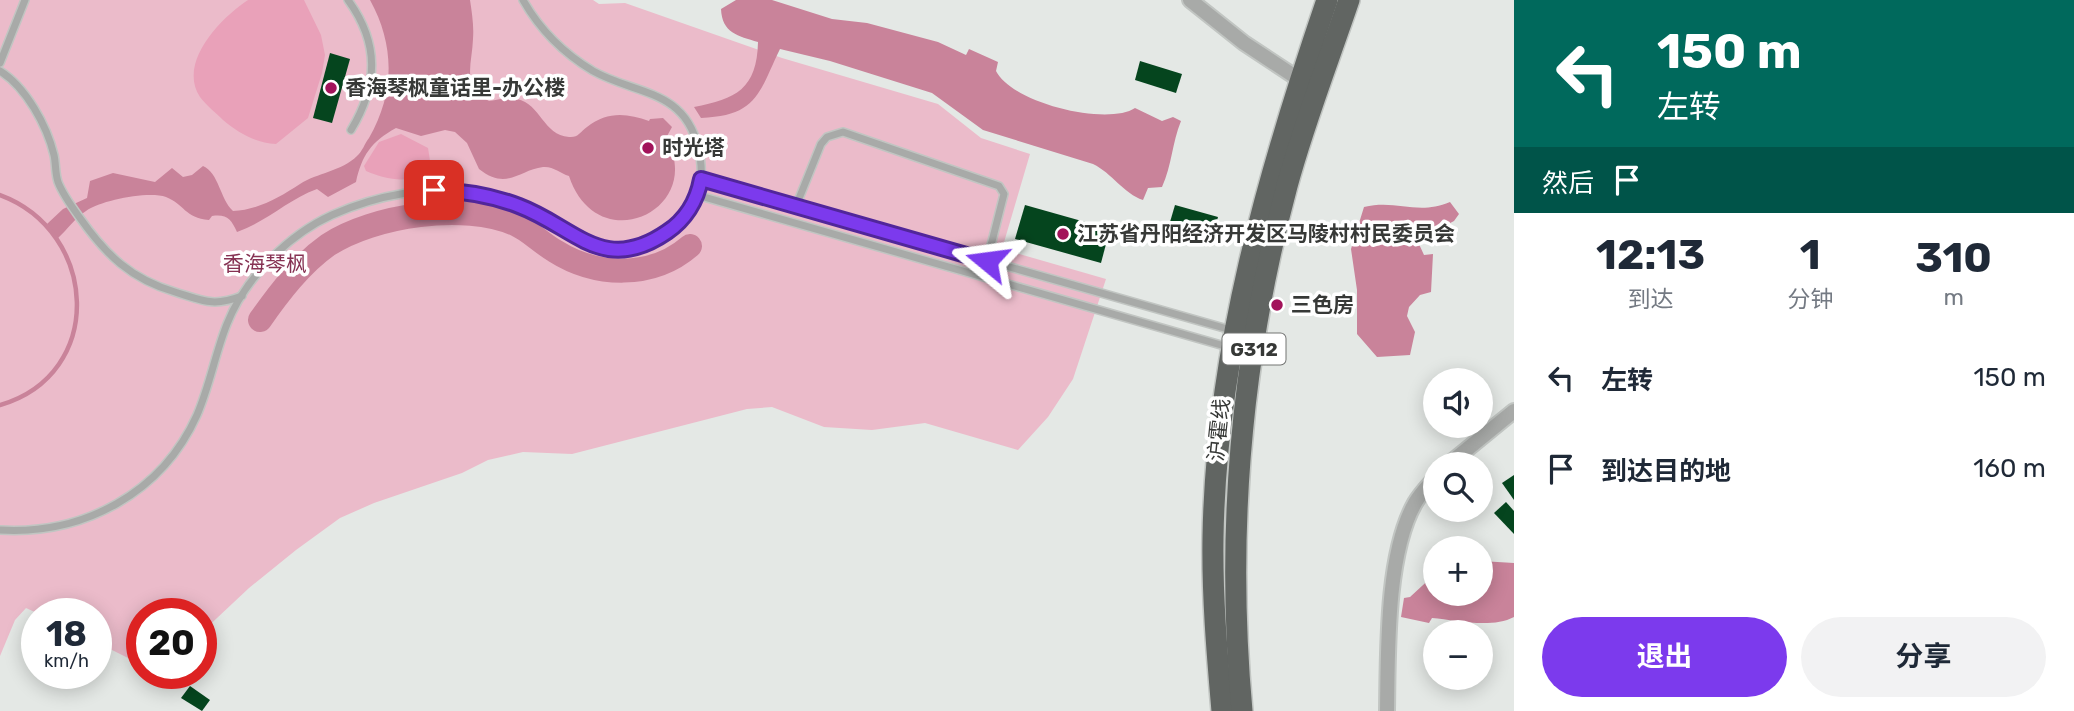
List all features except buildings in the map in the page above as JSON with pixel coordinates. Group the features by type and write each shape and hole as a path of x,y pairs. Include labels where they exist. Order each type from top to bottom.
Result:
{"highway":[{"name":"沪霍线","path":"1242,711 1235,596 1245,342 1268,180 1327,0"},
{"name":"沪霍线","path":"1222,711 1213,535 1223,414 1287,185 1349,0"}],"street":[{"path":"1190,0 1244,43 1300,80"},
{"path":"1464,452 1514,411"},
{"path":"1387,711 1388,638 1398,557 1415,502 1423,492"}],"lane":[{"path":"0,63 25,0"},
{"path":"348,0 368,37 372,69 365,106 351,130"},
{"path":"0,530 26,531 71,525 110,508 146,485 175,454 196,417 227,323 242,296 274,256 312,225 358,204 385,196 434,190 480,194 537,213 586,243 615,250 644,246 685,217 697,195 702,165 695,135 678,109 650,93 604,77 565,52 543,29 523,0"},
{"path":"0,71 12,80 37,113 54,154 58,180 65,197 100,248 122,268 164,289 220,304 242,296"},
{"path":"796,206 821,144 827,137 843,132 999,186 1004,194 1003,206 987,261"},
{"path":"701,179 987,261 1245,342"},
{"path":"697,195 1245,342"}],"green space":[{"name":"香海琴枫","path":"0,0 593,0 599,4 625,3 782,58 938,104 981,138 1030,154 1002,249 1106,279 1073,379 1048,417 1018,450 925,423 872,430 824,427 772,407 747,409 572,454 523,452 488,460 462,473 374,503 340,518 249,588 217,618 217,598 126,598 126,657 112,650 112,598 21,598 21,613 15,620 0,656"}],"shaded area":[{"path":"248,0 304,0 321,35 325,55 308,118 276,144 254,139 229,125 202,100 194,83 198,55 206,42 226,17"},
{"path":"370,0 470,0 473,29 470,74 475,89 489,101 510,98 525,102 560,135 575,137 595,122 610,116 633,116 649,121 663,118 672,127 666,138 675,164 672,186 661,204 643,216 623,220 602,216 583,202 569,176 553,169 543,167 505,179 497,178 479,169 467,143 455,132 445,130 421,136 396,128 369,150 361,164 356,182 328,197 317,189 237,232 225,217 201,219 172,200 158,195 125,198 93,207 78,217 58,238 47,224 63,209 87,198 90,181 113,173 155,182 172,168 183,177 192,175 203,166 213,174 233,211 268,202 307,180 351,161 360,152 378,121 387,86 388,52 384,34"},
{"path":"736,0 772,0 832,19 867,23 938,42 966,55 969,49 998,62 996,71 1006,83 1021,93 1062,109 1104,114 1122,113 1135,108 1162,121 1173,117 1181,121 1162,187 1148,188 1143,200 1093,164 983,130 932,93 830,61 780,49 761,89 746,107 720,116 701,118 694,107 722,100 741,89 748,81 757,58 758,42 732,32 724,23 721,9"},
{"path":"401,134 428,148 431,167 417,177 400,180 366,171 364,166 379,142"},
{"path":"1450,202 1459,214 1454,221 1433,232 1419,225 1413,231 1424,255 1433,254 1431,292 1420,295 1409,307 1407,316 1415,332 1410,355 1377,357 1357,334 1357,290 1351,249 1364,207 1387,205 1427,208"},
{"path":"1493,562 1514,563 1514,617 1505,621 1432,618 1423,622 1401,617 1404,598 1410,597 1423,585 1423,606 1493,606"}],"waterway":[{"path":"0,195 33,213 56,239 71,269 77,302 73,334 59,364 35,389 0,405"},
{"path":"260,320 300,270 328,245 369,226 394,219 446,213 494,217 515,224 571,260 606,270 624,271 659,264 690,246"}],"place":[{"name":"香海琴枫童话里-办公楼","path":"331,88"},
{"name":"时光塔","path":"648,148"},
{"name":"江苏省丹阳经济开发区马陵村村民委员会","path":"1063,234"},
{"name":"三色房","path":"1277,305"}],"route":[{"path":"434,190 480,194 517,205 537,213 586,243 615,250 644,246 671,229 685,217 696,198 701,179 987,261"}]}
